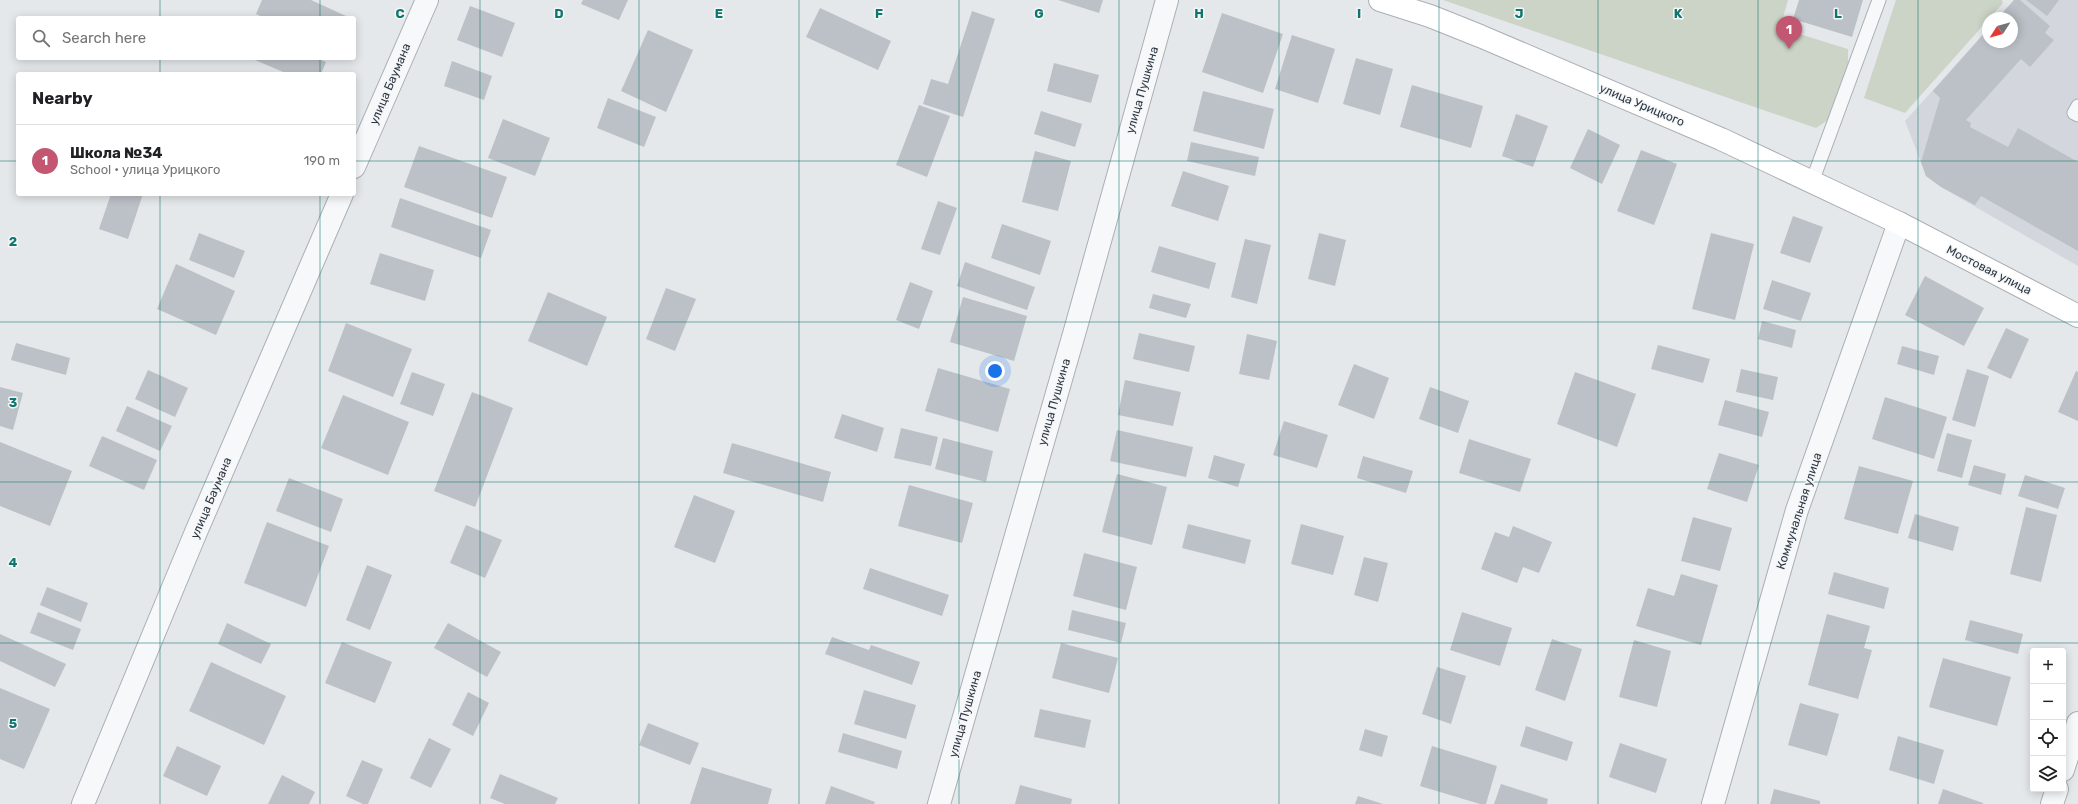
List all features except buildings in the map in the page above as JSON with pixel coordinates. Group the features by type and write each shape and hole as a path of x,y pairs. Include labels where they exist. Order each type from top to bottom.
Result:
{"main road":[{"name":"улица Урицкого","path":"1380,0 1430,16 1480,36 1721,139 1899,223"},
{"name":"Мостовая улица","path":"1899,223 2078,316"}],"street":[{"name":"улица Баумана","path":"356,162 426,0"},
{"name":"улица Пушкина","path":"939,804 1074,334 1167,0"},
{"name":"улица Баумана","path":"83,804 196,532 341,196"},
{"name":"Коммунальная улица","path":"1713,804 1797,510 1899,223"},
{"path":"2066,761 2078,723"},
{"path":"2052,804 2056,792"}],"lane":[{"path":"1812,182 1880,0"},
{"path":"2078,106 2074,113 2078,115"}],"shaded area":[{"path":"2014,0 2078,0 2078,266 1941,187 1926,176 1905,121 1982,36 1982,48 2018,48 2018,12 2003,12"}],"green space":[{"path":"1443,0 1788,0 1780,28 1848,49 1848,68 1831,118 1816,128"},
{"path":"1896,0 2002,0 2003,3 1995,12 1982,12 1982,27 1905,113 1864,98"}],"place":[{"name":"Школа №34","path":"1789,49"}]}
